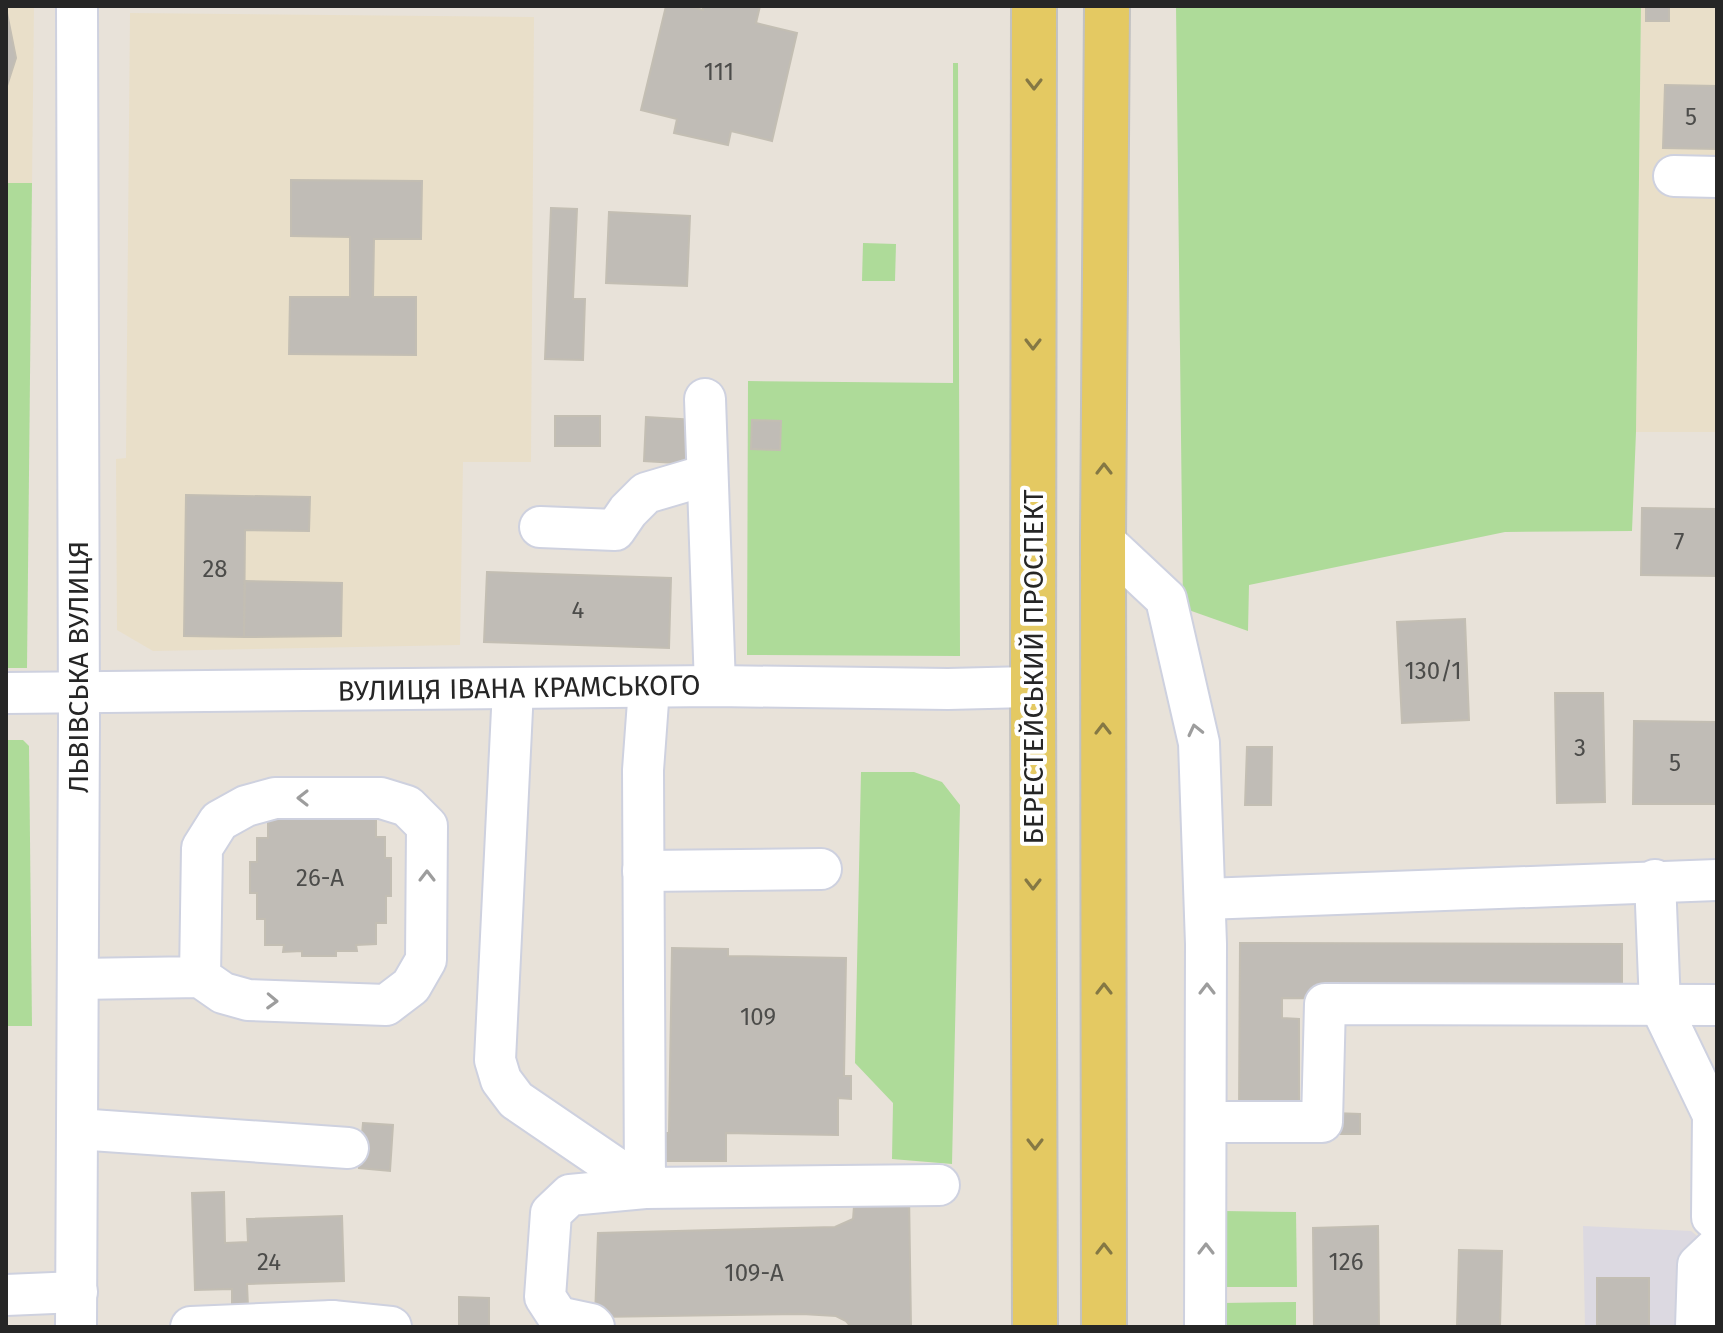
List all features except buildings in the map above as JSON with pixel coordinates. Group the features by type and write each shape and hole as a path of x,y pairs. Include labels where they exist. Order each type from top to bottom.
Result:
{"main road":[{"name":"БЕРЕСТЕЙСЬКИЙ ПРОСПЕКТ","path":"1034,6 1035,1327"},
{"path":"1104,1327 1103,540 1107,6"}],"street":[{"name":"ЛЬВІВСЬКА ВУЛИЦЯ","path":"72,1313 78,979 77,6"},
{"path":"1674,176 1717,177"},
{"path":"705,399 715,686"},
{"path":"540,527 615,530 646,493 707,475"},
{"path":"1103,540 1166,599 1199,743 1205,899 1205,1327"},
{"name":"ВУЛИЦЯ ІВАНА КРАМСЬКОГО","path":"6,693 715,686 1033,687"},
{"path":"645,1188 643,770 649,688"},
{"path":"513,689 495,1060 501,1080 516,1100 645,1188"},
{"path":"78,979 200,977 223,993 248,1000 386,1005 411,986 426,960 427,826 407,806 381,798 275,798 246,806 219,821 202,848 200,977"},
{"path":"643,871 821,869"},
{"path":"1655,880 1660,1005 1713,1115 1712,1217 1717,1221"},
{"path":"1205,899 1717,880"},
{"path":"1207,1122 1322,1122 1325,1004 1717,1005"},
{"path":"77,1129 348,1148"},
{"path":"594,1327 558,1317 545,1297 551,1213 570,1195 645,1188 939,1185"},
{"path":"1696,1327 1698,1265 1717,1247"},
{"path":"6,1295 72,1313"},
{"path":"191,1327 334,1324 391,1327"}],"shaded area":[{"path":"6,6 34,6 32,183 6,183"},
{"path":"1641,6 1717,6 1717,432 1636,432"},
{"path":"130,13 534,17 531,462 463,462 460,645 153,651 117,630 116,459 126,458"},
{"path":"1583,1226 1691,1231 1717,1253 1717,1327 1585,1327"}],"green space":[{"path":"1176,6 1641,6 1632,531 1505,532 1249,585 1248,631 1183,608"},
{"path":"953,63 958,63 960,656 747,655 748,381 953,383"},
{"path":"6,183 32,183 27,668 6,668"},
{"path":"863,243 896,244 895,281 862,281"},
{"path":"6,740 23,740 29,746 32,1026 6,1026"},
{"path":"861,772 914,772 942,782 960,805 952,1164 892,1159 893,1103 855,1063"},
{"path":"1224,1211 1296,1212 1297,1287 1223,1287"},
{"path":"1296,1302 1296,1327 1222,1327 1222,1303"}]}
